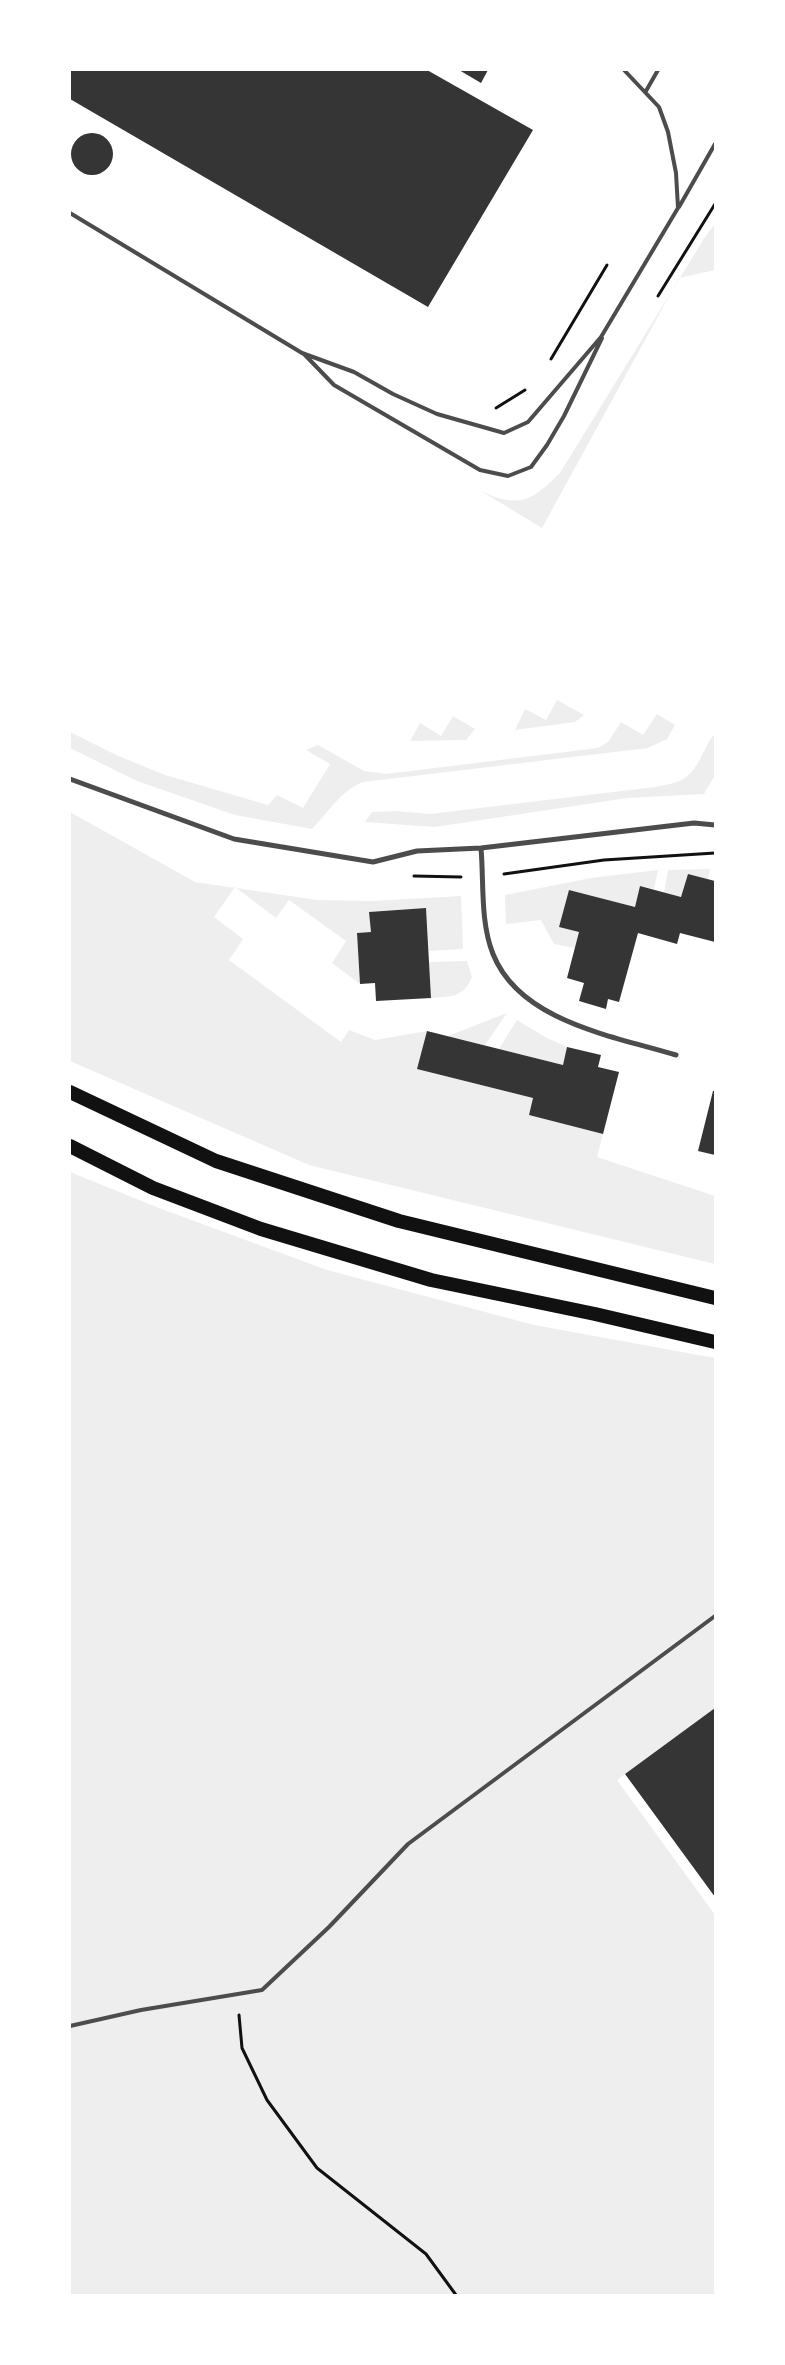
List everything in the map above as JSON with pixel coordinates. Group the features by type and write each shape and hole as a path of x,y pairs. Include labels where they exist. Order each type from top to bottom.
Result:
{"highway":[{"path":"70,1092 216,1160 399,1221 715,1298"},
{"path":"70,1146 153,1188 261,1229 430,1280 595,1314 715,1342"}],"street":[{"path":"70,779 234,840 373,862 417,851 481,848 694,823 715,825"},
{"path":"481,848 484,918 493,954 513,987 540,1008 569,1022 676,1055"}],"lane":[{"path":"624,70 646,91 659,107 668,132 676,173 678,208"},
{"path":"646,91 658,70"},
{"path":"70,213 302,353 354,372 393,394 438,414 504,433 528,422 552,397 601,337 715,144"},
{"path":"302,353 334,385 480,470 508,476 532,467 547,445 564,416 614,316"},
{"path":"70,2026 142,2010 262,1990 329,1928 408,1844 715,1616"}],"path":[{"path":"658,296 715,204"},
{"path":"547,366 607,265"},
{"path":"493,408 501,406 527,389"},
{"path":"238,1994 242,2048 272,2107 317,2168 426,2254 456,2295"}],"shaded area":[{"path":"715,224 715,270 680,278 705,237"},
{"path":"672,290 542,528 481,491 505,500 515,501 524,499 533,496 560,473"},
{"path":"557,700 584,715 575,722 515,730 525,709 546,720"},
{"path":"657,714 675,725 667,739 648,748 363,782 341,797 312,829 235,815 137,781 70,748 70,732 116,755 165,775 268,805 277,795 303,808 330,764 306,750 318,745 364,771 386,774 598,748 608,742 621,722 643,735"},
{"path":"453,716 475,729 466,740 410,741 420,723 441,736"},
{"path":"715,733 715,775 704,794 627,798 435,827 365,822 372,812 395,811 430,814 655,787 672,783 682,780 693,771"},
{"path":"70,812 195,882 234,888 214,917 243,939 229,960 341,1042 349,1030 375,1040 427,1031 418,1069 533,1098 529,1115 603,1134 597,1157 715,1196 715,1264 309,1165 70,1061"},
{"path":"710,869 708,879 688,874 681,897 664,892 668,870"},
{"path":"658,870 654,889 640,886 635,907 569,890 559,927 579,932 575,948 554,944 541,920 506,924 505,895 591,878"},
{"path":"236,888 317,900 371,901 461,896 463,949 429,951 426,908 370,912 371,932 357,933 360,984 332,963 346,941 289,900 276,918"},
{"path":"467,961 472,977 465,989 456,995 431,998 429,962"},
{"path":"507,1013 485,1045 448,1036"},
{"path":"517,1020 547,1038 567,1047 563,1065 499,1049"},
{"path":"70,1172 159,1208 327,1270 534,1325 715,1358 715,1708 617,1780 715,1915 715,2295 70,2295"}],"building":[{"path":"70,70 427,70 533,130 428,307 70,99"},
{"path":"459,70 488,70 481,83"},
{"path":"96,133 104,136 110,142 113,154 110,166 104,172 88,175 80,172 74,166 71,150 74,142 80,136"},
{"path":"688,874 715,881 715,942 680,933 677,944 638,933 619,1002 608,999 606,1009 579,1001 584,983 567,978 579,932 559,927 569,890 635,907 640,886 681,897"},
{"path":"426,908 431,998 376,1001 375,983 360,984 357,933 371,932 369,912"},
{"path":"427,1031 563,1065 567,1047 601,1055 598,1067 619,1072 603,1134 529,1115 533,1098 417,1069"},
{"path":"713,1091 715,1091 715,1155 698,1151"},
{"path":"715,1708 715,1897 625,1774"}]}
